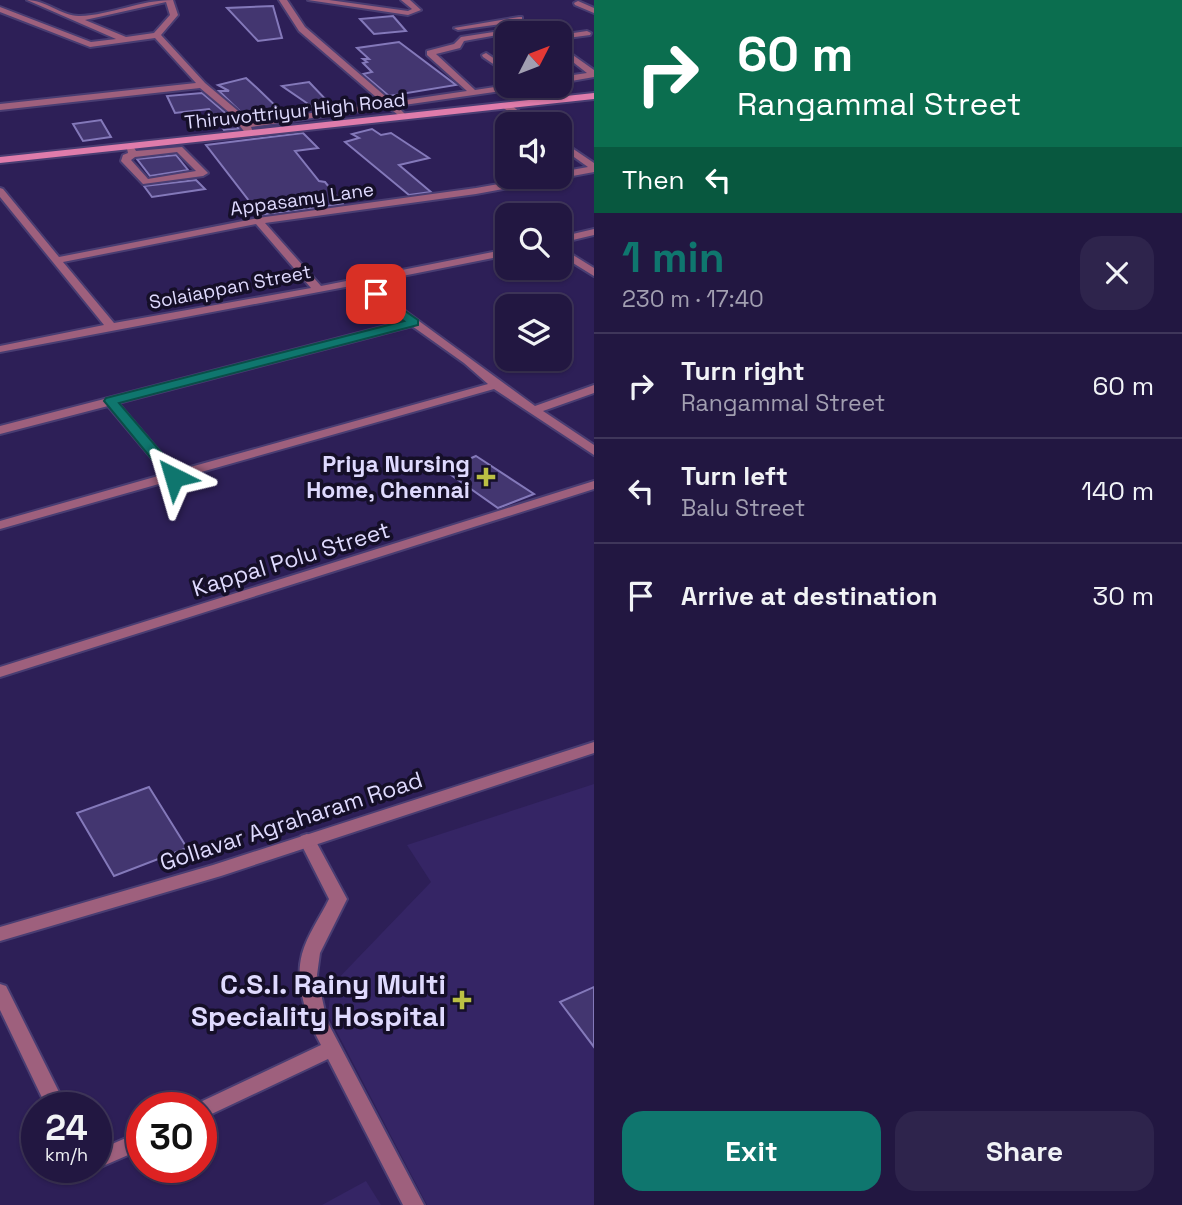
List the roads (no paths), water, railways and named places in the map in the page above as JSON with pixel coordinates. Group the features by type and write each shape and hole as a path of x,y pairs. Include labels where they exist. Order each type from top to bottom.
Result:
{"main road":[{"path":"402,115 418,110 594,88"},
{"name":"Thiruvottriyur High Road","path":"178,145 247,129 594,96"},
{"path":"0,160 131,150"}],"street":[{"path":"32,0 126,40"},
{"path":"0,9 90,45 157,35 174,15 168,0 76,19"},
{"path":"283,0 302,29 402,115"},
{"path":"312,0 408,13 417,10 405,0"},
{"path":"578,3 594,11"},
{"path":"502,10 522,21"},
{"path":"458,28 519,19"},
{"path":"572,35 587,33"},
{"path":"157,35 203,85 222,103 228,104 247,129 495,89"},
{"path":"473,92 430,53 457,46 461,38 495,35"},
{"path":"486,55 495,62"},
{"path":"572,58 594,75"},
{"path":"572,78 594,75"},
{"path":"0,107 203,85"},
{"path":"505,106 514,112"},
{"path":"178,145 202,174 143,181 126,161 131,150 178,145"},
{"path":"572,152 594,168"},
{"path":"572,173 594,168"},
{"name":"Appasamy Lane","path":"58,260 258,221 495,187"},
{"path":"0,191 111,327"},
{"path":"258,221 317,288"},
{"path":"572,237 594,232"},
{"name":"Solaiappan Street","path":"0,349 220,309 495,254"},
{"path":"572,258 594,273"},
{"path":"357,281 496,385 594,451"},
{"path":"0,430 414,322"},
{"path":"0,525 496,385"},
{"path":"534,410 594,389"},
{"path":"110,401 174,477"},
{"name":"Kappal Polu Street","path":"0,672 594,485"},
{"name":"Gollavar Agraharam Road","path":"0,934 215,871 594,747"},
{"path":"307,840 338,899 311,953 308,975 318,1022 414,1205"},
{"path":"0,991 49,1092"},
{"path":"217,1103 333,1048"}],"place":[{"name":"Priya Nursing Home, Chennai","path":"486,477"},
{"name":"C.S.I. Rainy Multi Speciality Hospital","path":"462,1000"}]}
